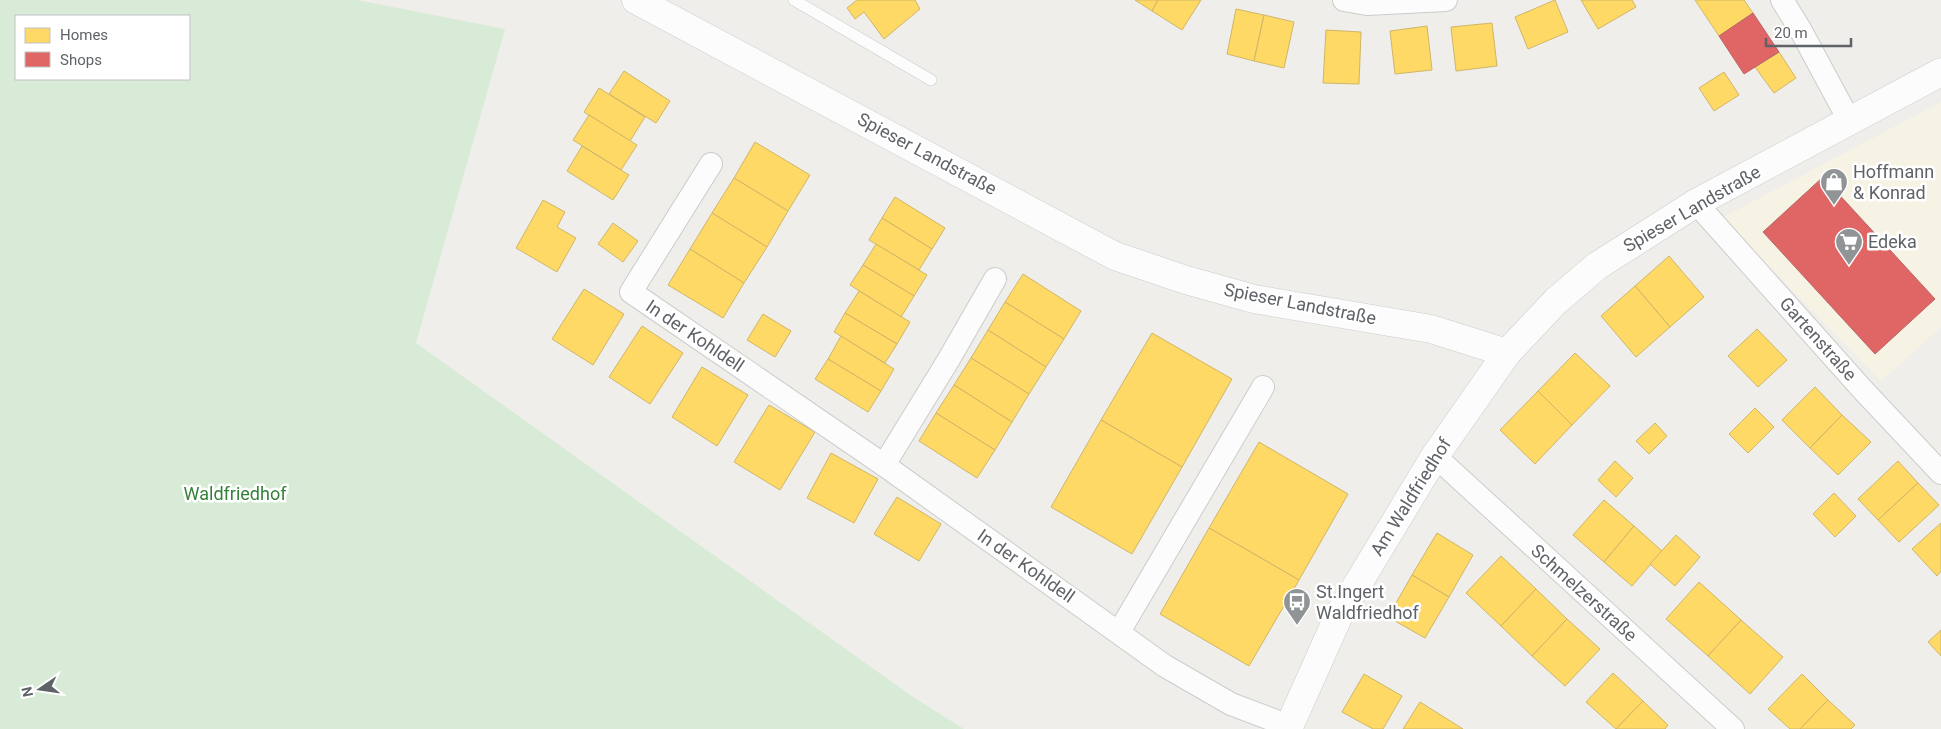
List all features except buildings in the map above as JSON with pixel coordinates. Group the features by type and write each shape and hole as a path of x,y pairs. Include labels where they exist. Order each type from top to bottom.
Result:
{"street":[{"name":"Spieser Landstraße","path":"636,0 1116,256 1186,280 1254,299 1431,329 1507,353 1556,301 1597,266 1696,203 1941,72"},
{"path":"1344,0 1367,4 1446,0"},
{"path":"1782,0 1850,122"},
{"name":"In der Kohldell","path":"711,164 631,292 884,465 1165,666 1231,704 1288,727"},
{"name":"Gartenstraße","path":"1696,203 1862,389 1941,473"},
{"path":"884,465 995,279"},
{"name":"Am Waldfriedhof","path":"1288,727 1339,615 1435,456 1507,353"},
{"path":"1119,632 1263,388"},
{"name":"Schmelzerstraße","path":"1435,456 1733,729"}],"lane":[{"path":"794,0 932,80"}],"shaded area":[{"path":"1941,102 1941,327 1881,381 1722,218"}],"green space":[{"name":"Waldfriedhof","path":"0,0 357,0 505,29 416,343 913,697 964,729 0,729"}],"place":[{"name":"Hoffmann & Konrad","path":"1834,206"},
{"name":"Edeka","path":"1849,266"},
{"name":"St.Ingert Waldfriedhof","path":"1297,626"}]}
